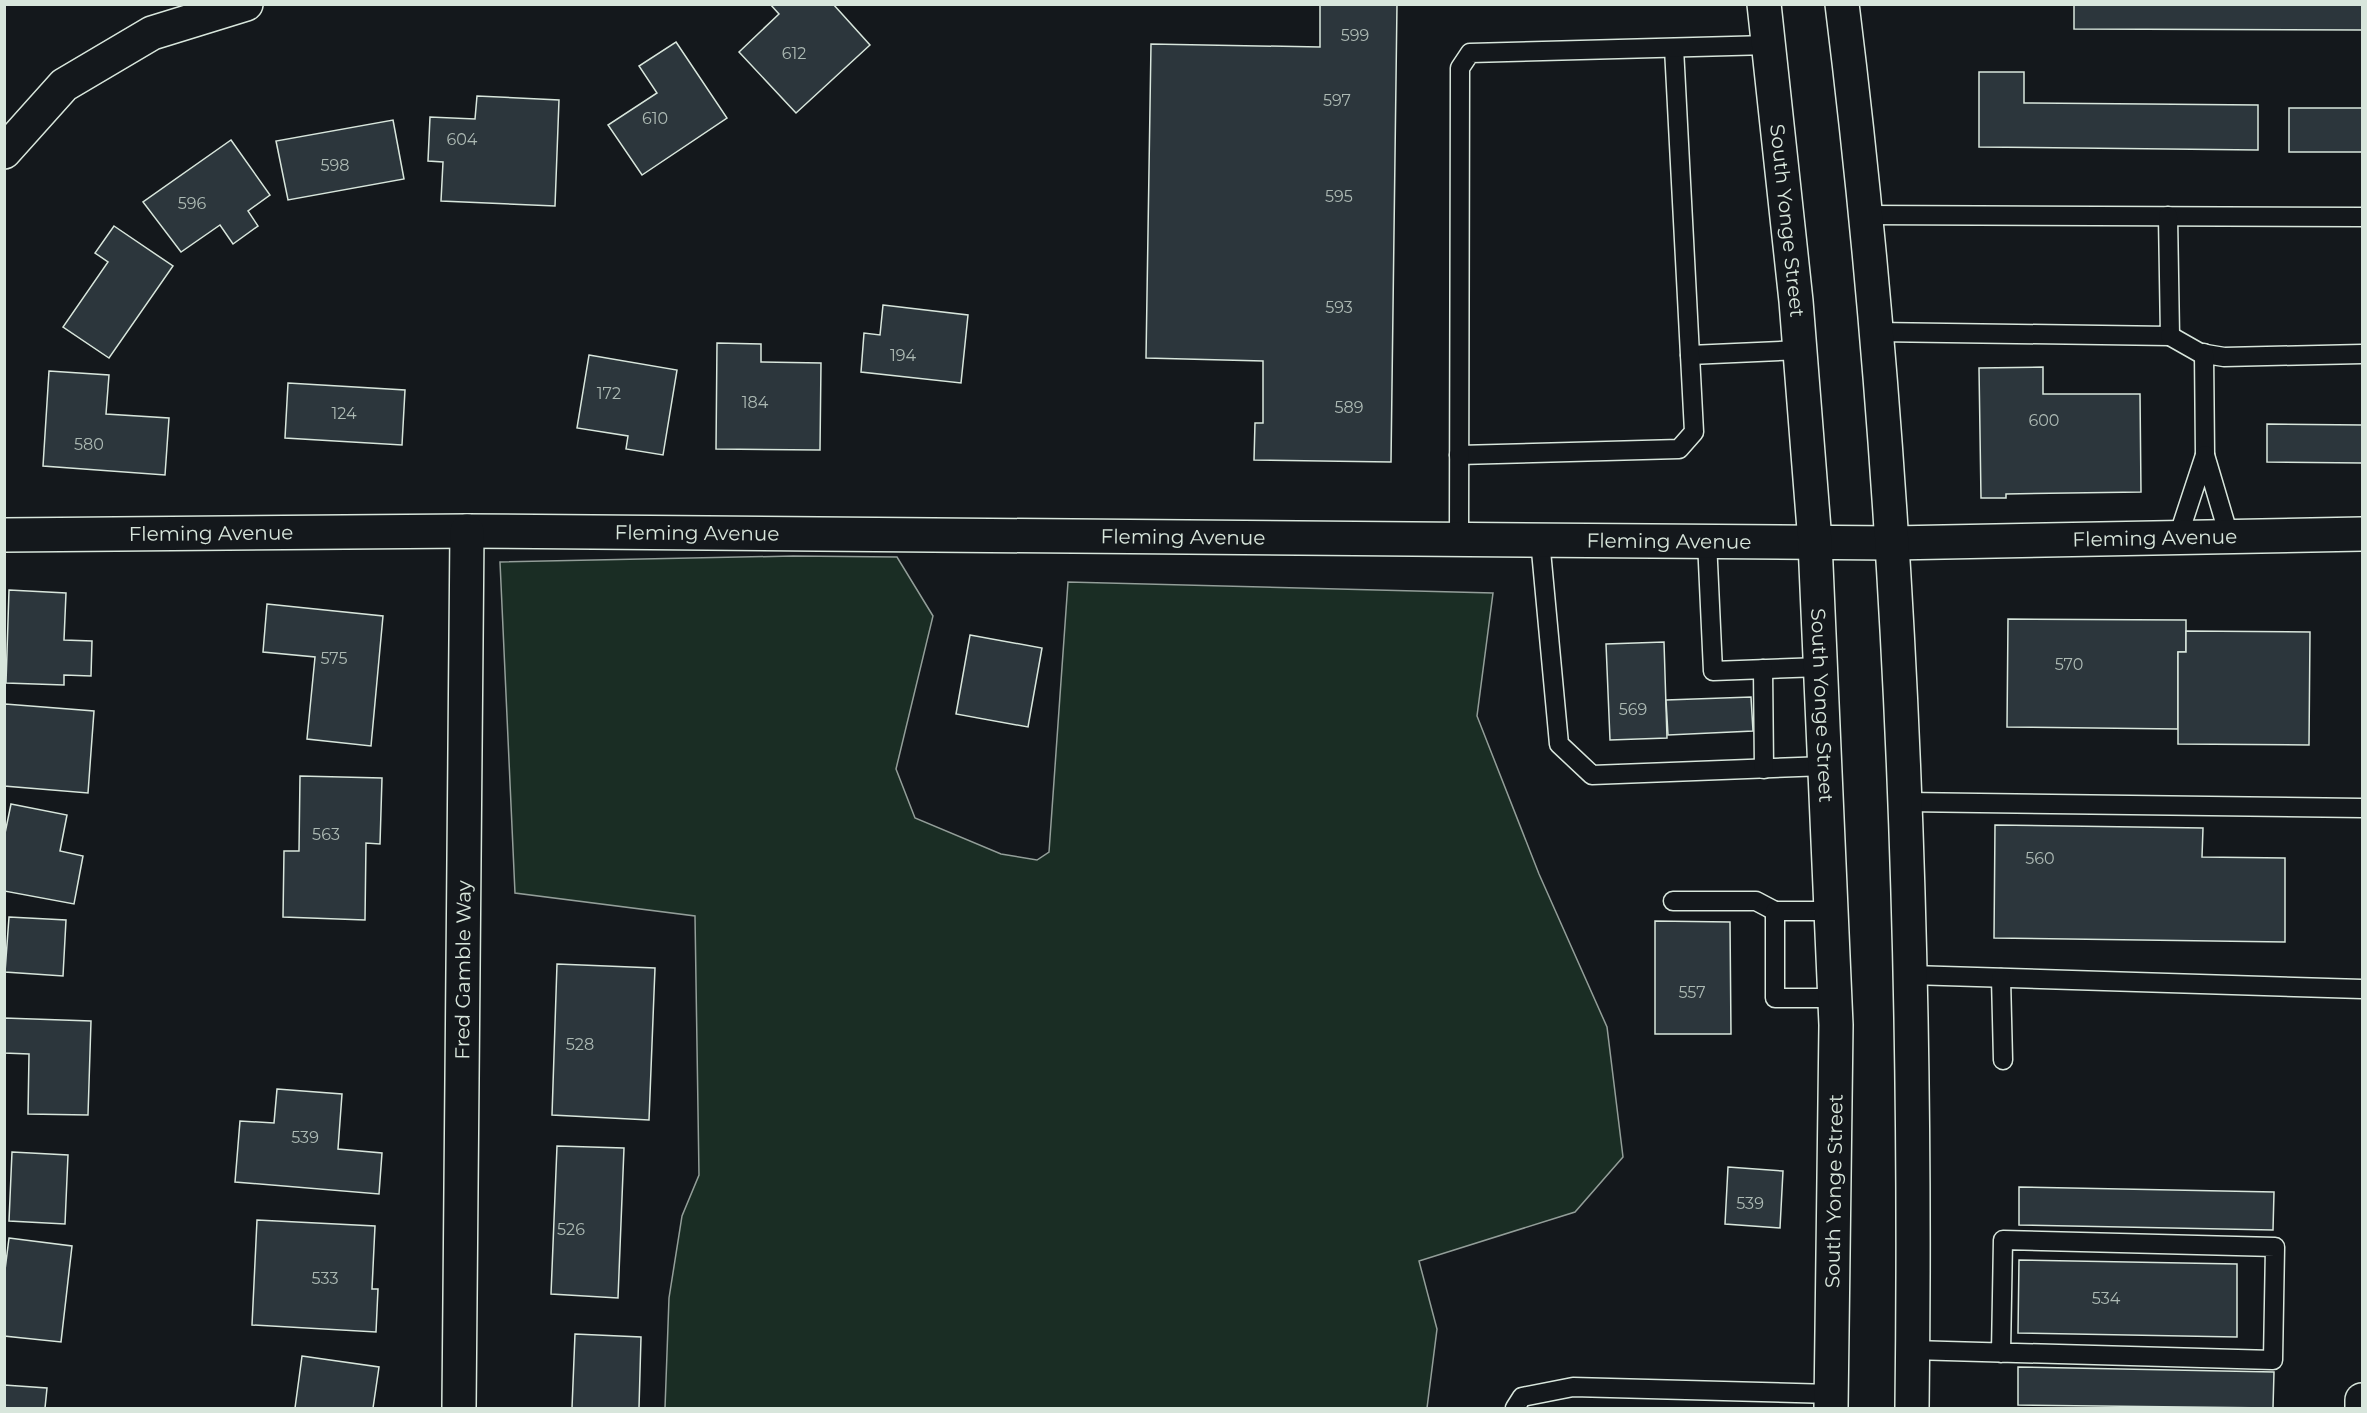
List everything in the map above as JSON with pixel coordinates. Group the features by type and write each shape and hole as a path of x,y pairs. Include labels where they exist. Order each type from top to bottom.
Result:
{"street":[{"path":"4,152 64,84 152,33 246,4"},
{"name":"South Yonge Street","path":"1764,4 1800,350 1815,542 1826,766 1834,998 1831,1401"},
{"path":"1842,4 1877,332 1893,543 1906,802 1914,1224 1912,1408"},
{"name":"Fleming Avenue","path":"4,535 467,531 1893,543 2362,534"},
{"name":"Fred Gamble Way","path":"459,1408 467,531"},
{"path":"2362,1400 2362,1408"}],"lane":[{"path":"1459,539 1460,68 1470,53 1769,45"},
{"path":"1459,455 1679,449 1694,432 1674,48"},
{"path":"1866,215 2362,217"},
{"path":"2168,216 2170,336"},
{"path":"1877,332 2170,336 2185,346 2224,357 2362,354"},
{"path":"1690,355 1800,350"},
{"path":"2204,353 2205,455 2229,536"},
{"path":"2178,537 2205,455"},
{"path":"1540,540 1559,744 1592,776 1826,766"},
{"path":"1707,541 1713,671 1821,667"},
{"path":"1763,669 1764,769"},
{"path":"1906,802 2362,808"},
{"path":"1673,901 1756,901 1775,911 1831,911"},
{"path":"1775,911 1775,998 1834,998"},
{"path":"1911,975 2362,988"},
{"path":"2001,978 2003,1060"},
{"path":"1912,1350 2001,1353 2273,1360 2275,1247 2003,1240 2001,1353"},
{"path":"1515,1408 1522,1397 1573,1387 1831,1401"}],"green space":[{"path":"793,556 897,557 933,616 896,769 915,818 1001,854 1037,860 1049,852 1068,582 1493,593 1477,716 1539,874 1607,1027 1623,1157 1575,1212 1419,1261 1437,1329 1427,1408 665,1408 669,1298 682,1216 699,1175 695,916 515,893 500,562"}],"building":[{"path":"770,4 833,4 870,45 796,113 739,52 779,14"},
{"path":"1320,4 1397,4 1391,462 1254,460 1255,423 1263,423 1263,361 1146,358 1151,44 1320,47"},
{"path":"2074,4 2362,4 2362,30 2074,29"},
{"path":"676,42 727,118 642,175 608,125 657,93 639,66"},
{"path":"1979,72 2024,72 2024,103 2258,105 2258,150 1979,147"},
{"path":"477,96 559,100 555,206 441,201 443,162 428,161 430,117 475,119"},
{"path":"2289,108 2362,108 2362,152 2289,152"},
{"path":"393,120 404,179 288,200 276,141"},
{"path":"231,140 270,195 248,211 258,226 233,244 220,225 181,252 143,202"},
{"path":"114,226 173,266 109,358 63,327 108,262 95,253"},
{"path":"883,305 968,315 961,383 861,372 864,333 880,335"},
{"path":"717,343 761,344 761,362 821,363 820,450 716,449"},
{"path":"589,355 677,370 663,455 626,449 628,436 577,428"},
{"path":"2043,367 2043,394 2140,394 2141,492 2006,494 2006,498 1981,498 1979,368"},
{"path":"49,371 109,375 106,414 169,418 165,475 43,466"},
{"path":"288,383 405,390 402,445 285,438"},
{"path":"2267,424 2362,425 2362,463 2267,462"},
{"path":"9,590 66,593 64,640 92,641 91,676 64,675 64,685 6,683"},
{"path":"267,604 383,616 371,746 307,739 315,657 263,652"},
{"path":"2008,619 2186,620 2186,652 2178,652 2178,729 2007,727"},
{"path":"2186,631 2310,632 2309,745 2178,744 2178,652 2186,652"},
{"path":"970,635 1042,648 1028,727 956,714"},
{"path":"1664,642 1667,738 1610,740 1606,644"},
{"path":"1751,697 1753,731 1668,735 1666,700"},
{"path":"5,704 94,711 88,793 4,786"},
{"path":"300,776 382,778 380,844 366,843 365,920 283,917 284,851 299,851"},
{"path":"11,804 67,815 60,851 83,856 74,904 4,891 4,838"},
{"path":"1995,825 2203,828 2202,857 2285,858 2285,942 1994,938"},
{"path":"9,917 66,920 63,976 5,972"},
{"path":"1655,921 1730,922 1731,1034 1655,1034"},
{"path":"557,964 655,968 649,1120 552,1115"},
{"path":"4,1018 91,1021 88,1115 28,1114 29,1054 4,1053"},
{"path":"277,1089 342,1094 338,1149 382,1153 379,1194 235,1182 240,1121 274,1123"},
{"path":"557,1146 624,1148 618,1298 551,1294"},
{"path":"12,1152 68,1155 65,1224 9,1221"},
{"path":"1728,1167 1783,1171 1780,1228 1725,1224"},
{"path":"2019,1187 2274,1192 2273,1230 2019,1225"},
{"path":"257,1220 375,1226 372,1289 378,1289 376,1332 252,1325"},
{"path":"9,1238 72,1246 61,1342 4,1336 4,1278"},
{"path":"2019,1260 2237,1264 2237,1337 2018,1333"},
{"path":"575,1334 641,1337 639,1408 572,1408"},
{"path":"302,1356 379,1367 373,1408 295,1408"},
{"path":"2018,1367 2274,1372 2273,1408 2018,1405"},
{"path":"4,1385 47,1388 45,1408 4,1408"}]}
